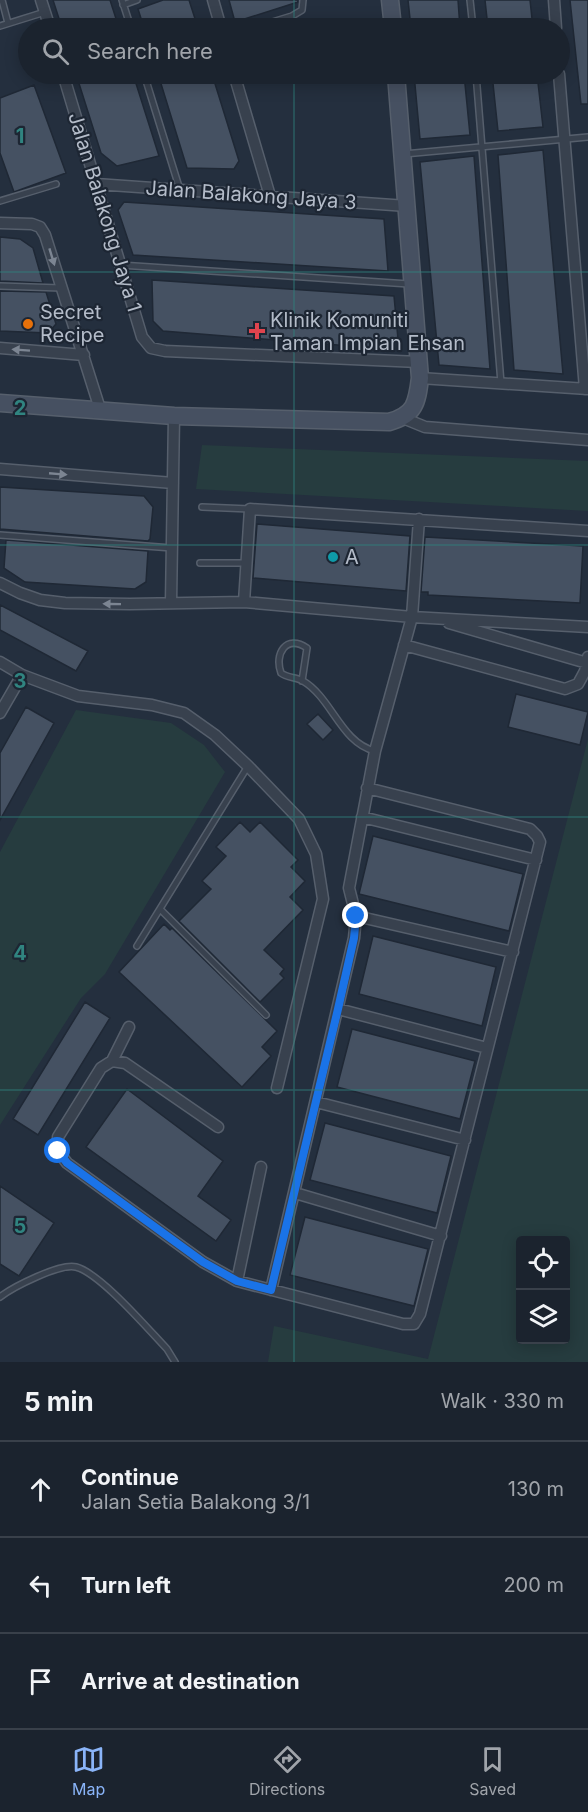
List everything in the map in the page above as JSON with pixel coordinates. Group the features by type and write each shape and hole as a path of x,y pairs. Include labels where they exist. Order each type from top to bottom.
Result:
{"street":[{"path":"41,0 47,18"},
{"path":"213,0 218,18"},
{"path":"390,0 392,18"},
{"path":"554,0 555,18"},
{"name":"Jalan Balakong Jaya 1","path":"66,84 142,337 151,348 165,351 420,370"},
{"path":"237,84 270,196"},
{"path":"0,403 174,416 389,422 403,418 415,406 420,370 397,84"},
{"path":"420,370 501,383 586,389 561,84"},
{"name":"Jalan Balakong Jaya 3","path":"96,184 407,206"},
{"path":"0,223 32,224 40,227 45,236 100,409"},
{"path":"0,348 84,355"},
{"path":"171,603 174,416"},
{"path":"403,418 425,427 588,440"},
{"path":"0,469 173,483"},
{"path":"244,602 250,509 588,531"},
{"path":"271,1290 354,938 356,916 350,888 375,751 412,617 419,519"},
{"path":"0,583 40,600 65,603 244,602 412,617 588,627"},
{"path":"404,645 565,689 578,684 587,660 430,618"},
{"path":"0,662 22,675 78,696 152,705 184,713 215,735 298,819 316,854 323,899 276,1088"},
{"path":"0,713 22,675"},
{"path":"129,1027 112,1060 101,1068 58,1137 58,1151 67,1163 203,1262 237,1281 403,1324 414,1324 420,1314 441,1236 540,842 530,830 367,788"},
{"path":"362,817 536,860"},
{"path":"356,916 513,952"},
{"path":"338,1009 487,1048"},
{"path":"112,1060 125,1063 218,1127"},
{"path":"316,1102 465,1140"},
{"path":"237,1281 261,1167"},
{"path":"295,1193 441,1236"}],"lane":[{"path":"2,0 8,23"},
{"path":"128,18 123,2 137,0"},
{"path":"286,18 302,10 303,0"},
{"path":"470,0 472,18"},
{"path":"25,18 45,12"},
{"path":"0,26 18,20"},
{"path":"147,84 180,190"},
{"path":"477,84 501,383"},
{"path":"403,154 588,137"},
{"path":"0,200 56,184"},
{"path":"120,265 414,284"},
{"path":"0,286 61,288"},
{"path":"202,507 250,509"},
{"path":"0,535 172,548"},
{"path":"200,563 246,563"},
{"path":"302,681 307,648 301,644 285,645 282,648 279,667 281,673 302,681 329,708 354,740 363,748 375,751"},
{"path":"137,946 248,766"},
{"path":"161,910 266,1015"},
{"path":"0,1297 51,1271 75,1266 98,1279 167,1349 175,1362"}],"green space":[{"path":"202,445 588,461 588,511 196,489"},
{"path":"76,710 171,723 204,745 225,772 105,974 81,998 0,1125 0,852"},
{"path":"588,739 588,1362 268,1362 274,1326 428,1359"}],"building":[{"path":"53,0 110,0 116,18 59,18"},
{"path":"163,0 189,0 195,18 141,18 138,9"},
{"path":"229,0 297,0 298,2 248,18 234,18"},
{"path":"408,0 458,0 459,18 410,18"},
{"path":"485,0 530,0 532,18 487,18"},
{"path":"570,0 588,0 588,104 581,104"},
{"path":"79,84 136,84 159,156 117,166 101,153"},
{"path":"161,84 215,84 239,161 234,169 187,168"},
{"path":"415,84 465,84 470,135 420,139"},
{"path":"493,84 538,84 543,127 498,131"},
{"path":"34,85 66,173 14,192 0,153 0,98"},
{"path":"543,150 563,374 514,370 498,155"},
{"path":"474,156 490,369 439,365 420,162"},
{"path":"124,202 384,219 388,271 133,255 118,210"},
{"path":"0,237 20,239 33,248 43,283 0,281"},
{"path":"152,280 394,296 398,339 387,349 163,331 153,321"},
{"path":"0,291 46,292 56,324 48,333 0,331"},
{"path":"0,487 144,496 153,507 150,539 148,541 0,529"},
{"name":"A","path":"257,524 410,536 406,591 253,578"},
{"path":"425,537 583,546 580,603 428,595 428,592 421,592"},
{"path":"6,540 148,551 146,582 135,589 25,582 4,568"},
{"path":"0,605 88,651 76,671 0,630"},
{"path":"516,694 588,712 580,745 508,727"},
{"path":"26,707 54,723 0,820 0,753"},
{"path":"318,714 333,730 323,740 307,724"},
{"path":"240,822 250,832 260,822 298,860 291,867 305,881 290,897 303,910 264,950 284,969 280,974 284,978 260,1002 179,921 211,889 202,881 226,856 216,847"},
{"path":"373,836 523,874 509,931 359,894"},
{"path":"164,924 170,930 172,928 277,1031 262,1047 271,1056 242,1087 119,972"},
{"path":"373,936 496,967 482,1026 359,994"},
{"path":"85,1002 110,1018 38,1135 13,1119"},
{"path":"352,1029 475,1061 460,1119 337,1087"},
{"path":"127,1089 223,1161 198,1196 231,1220 216,1241 86,1147"},
{"path":"325,1123 451,1156 437,1213 310,1180"},
{"path":"0,1186 54,1223 19,1276 0,1264"},
{"path":"305,1217 428,1249 414,1306 290,1275"}],"place":[{"name":"Secret Recipe","path":"28,324"},
{"name":"Klinik Komuniti Taman Impian Ehsan","path":"257,331"},
{"name":"A","path":"333,557"}],"route":[{"path":"58,1151 67,1163 203,1262 237,1281 271,1290 338,1009 354,938 356,916"}]}
